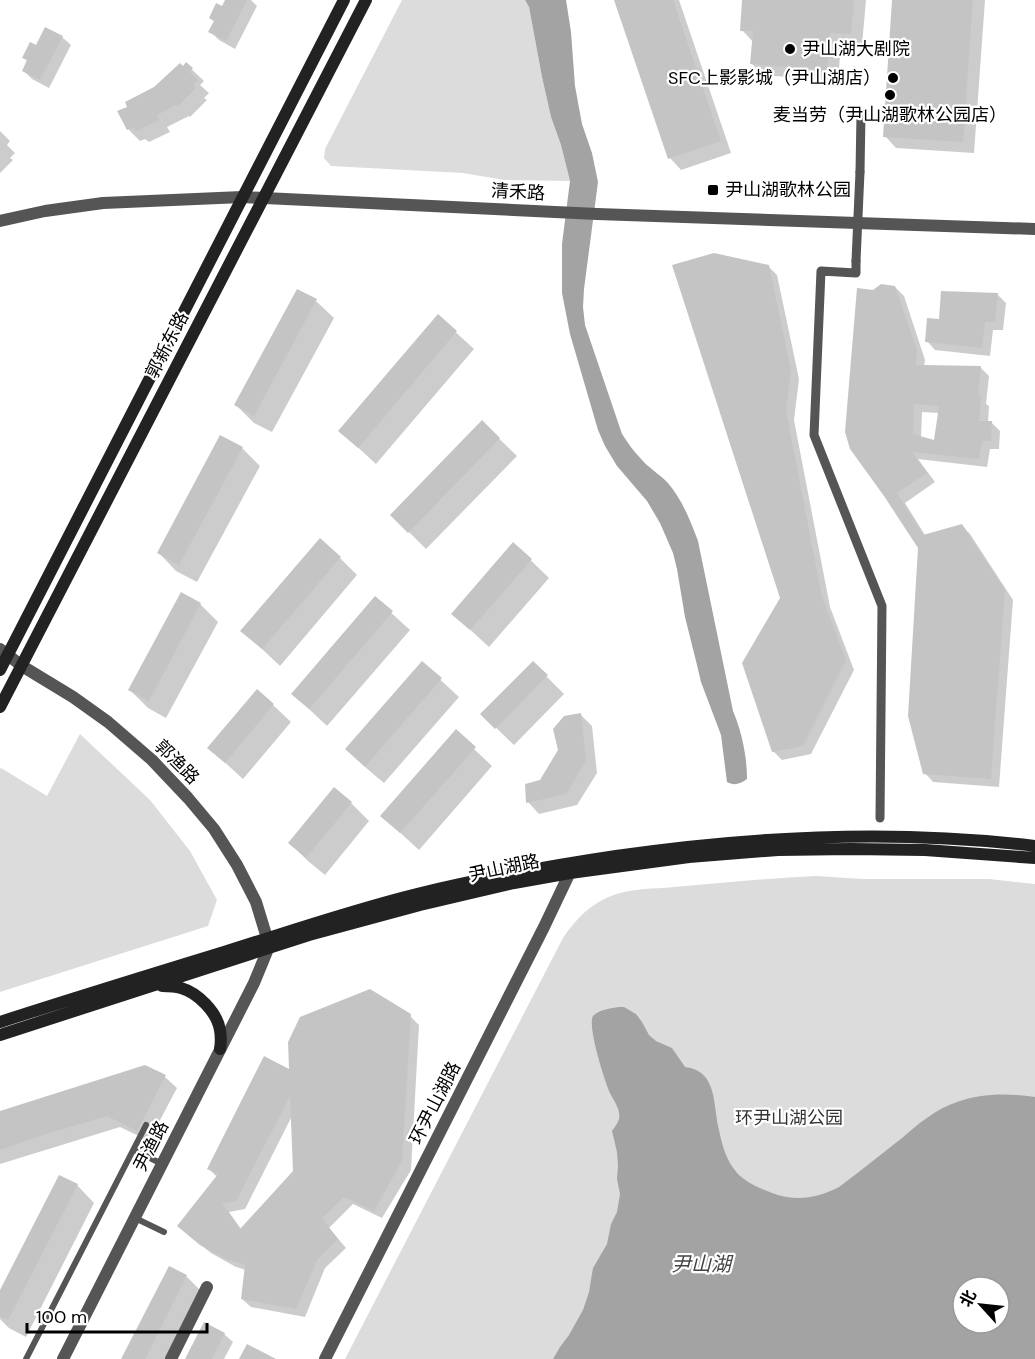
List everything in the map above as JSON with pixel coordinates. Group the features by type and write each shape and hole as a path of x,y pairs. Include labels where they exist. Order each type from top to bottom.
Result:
{"main road":[{"name":"郭新东路","path":"0,670 4,652 344,0"},
{"name":"郭新东路","path":"0,706 366,0"},
{"name":"尹山湖路","path":"0,1022 268,944 420,905 572,868 686,846 789,838 853,836 929,838 1035,846"},
{"name":"尹山湖路","path":"572,868 778,850 926,850 1035,858"},
{"name":"尹山湖路","path":"0,1035 158,985 268,944"},
{"path":"158,985 180,987 192,992 204,1002 220,1027 220,1049"}],"street":[{"path":"861,114 856,273 820,271 814,435 882,606 879,818"},
{"name":"清禾路","path":"0,220 103,203 242,197 597,214 1031,229"},
{"name":"郭渔路","path":"4,652 108,722 152,760 188,798 213,829 237,865 256,902 268,944"},
{"name":"环尹山湖路","path":"325,1359 534,948 572,868"},
{"name":"尹渔路","path":"63,1359 254,983 268,944"},
{"path":"171,1359 207,1287"}],"lane":[{"path":"26,1359 146,1125"},
{"path":"134,1150 162,1164"},
{"path":"135,1218 164,1232"}],"green space":[{"path":"402,0 525,0 529,7 551,117 570,181 504,180 463,173 331,166 324,158 325,149"},
{"path":"80,734 150,800 190,851 217,900 208,926 0,992 0,769 47,796"},
{"name":"环尹山湖公园","path":"816,876 862,879 989,879 1035,884 1035,1359 345,1359 563,938 590,908 618,893 642,889"}],"water":[{"path":"525,0 566,0 575,86 582,124 592,153 598,182 584,289 585,325 622,434 639,457 667,482 677,495 698,541 733,711 745,753 747,779 737,784 727,782 721,735 701,682 685,617 673,553 647,501 617,466 605,446 598,430 570,334 562,293 562,244 570,181 551,117 529,7"},
{"name":"尹山湖","path":"624,1007 636,1014 649,1035 672,1048 685,1067 703,1075 712,1091 721,1140 731,1164 746,1181 781,1196 807,1198 839,1187 921,1122 949,1105 986,1095 1035,1097 1035,1359 553,1359 583,1310 593,1268 607,1244 620,1194 617,1179 617,1152 612,1131 618,1121 619,1112 601,1066 592,1031 593,1016 605,1010"}],"building":[{"path":"225,0 247,0 226,41 208,32 214,21 209,18 216,3 222,6"},
{"path":"614,0 673,0 721,141 668,159"},
{"name":"尹山湖大剧院","path":"742,0 854,0 851,34 830,33 827,70 750,64 753,31 740,31"},
{"path":"892,0 973,0 963,142 883,137"},
{"path":"45,27 63,36 40,80 22,71 27,60 22,58 30,42 36,45"},
{"path":"186,62 193,68 190,72 198,80 193,85 196,88 177,107 176,105 157,115 159,120 136,131 134,127 127,130 117,111 127,107 125,102 154,87 180,63 183,66"},
{"path":"714,253 769,265 791,370 786,411 822,597 846,660 803,746 772,752 742,663 780,598 672,265"},
{"path":"881,284 895,286 917,350 916,365 922,365 923,368 923,365 981,366 978,396 981,396 979,421 992,421 991,441 982,441 979,459 912,452 927,473 897,493 923,535 962,524 1005,590 991,779 923,774 908,716 918,548 850,449 845,432 857,288 873,290","holes":["914,404 939,406 934,440 913,434"]},
{"path":"297,289 317,299 254,416 234,405"},
{"path":"941,291 998,293 995,322 985,322 982,348 925,342 927,318 939,319"},
{"path":"438,314 457,331 358,448 338,431"},
{"path":"482,420 500,438 408,533 390,515"},
{"path":"220,435 243,447 179,565 157,553"},
{"path":"320,538 341,557 262,649 240,631"},
{"path":"513,542 532,559 470,630 451,614"},
{"path":"181,592 201,603 149,701 128,690"},
{"path":"375,596 393,611 309,709 291,694"},
{"path":"422,661 442,678 365,767 345,749"},
{"path":"533,661 548,675 495,729 480,714"},
{"path":"257,689 274,704 225,763 207,748"},
{"path":"581,713 586,761 566,794 526,803 525,784 540,780 558,750 553,729 564,716"},
{"path":"456,729 476,747 400,833 380,816"},
{"path":"334,787 352,802 306,858 288,843"},
{"path":"370,989 411,1014 402,1161 374,1211 344,1197 322,1218 338,1239 317,1260 296,1309 241,1299 245,1265 226,1259 200,1245 177,1226 218,1174 207,1169 264,1056 289,1069 288,1042 300,1017","holes":["290,1096 293,1171 240,1229 222,1203 236,1201"]},
{"path":"145,1065 166,1075 137,1131 107,1116 0,1150 0,1111"},
{"path":"59,1175 78,1184 8,1320 0,1316 0,1290"},
{"path":"169,1266 187,1275 145,1359 121,1359"},
{"path":"204,1322 225,1333 212,1359 185,1359"},
{"path":"247,1344 276,1359 239,1359"}],"place":[{"name":"尹山湖大剧院","path":"790,49"},
{"name":"SFC上影影城（尹山湖店）","path":"893,78"},
{"name":"麦当劳（尹山湖歌林公园店）","path":"890,95"},
{"name":"尹山湖歌林公园","path":"713,190"}]}
